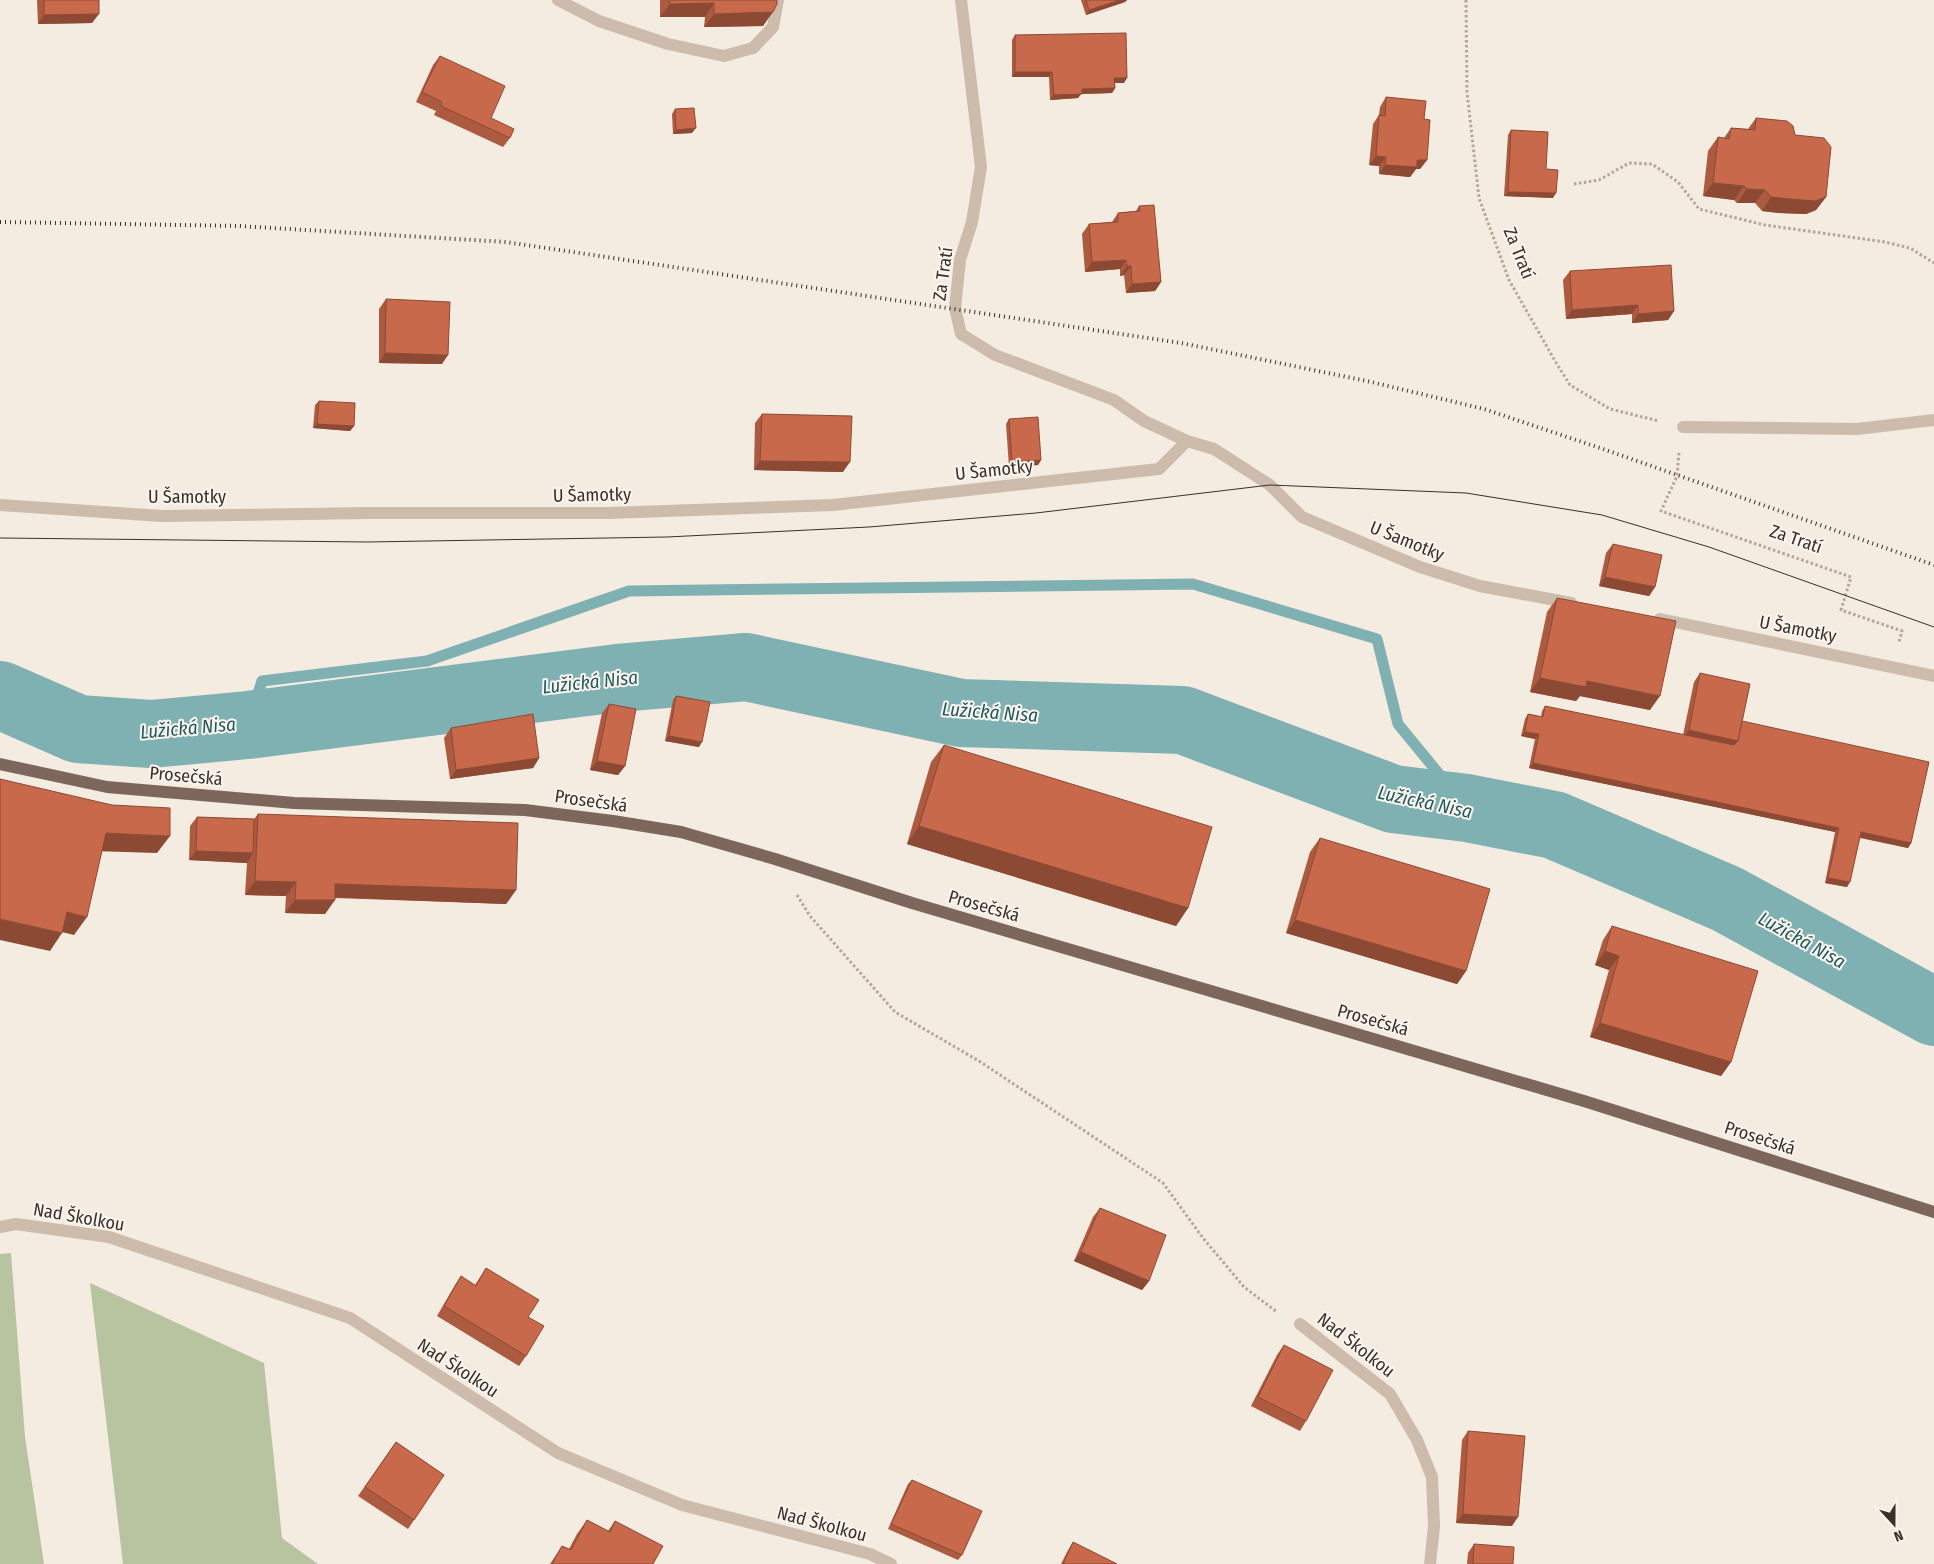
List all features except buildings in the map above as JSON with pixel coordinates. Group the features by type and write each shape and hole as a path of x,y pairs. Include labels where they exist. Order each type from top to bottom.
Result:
{"main road":[{"name":"Prosečská","path":"0,764 117,788 294,803 525,810 681,832 776,859 922,906 1584,1101 1934,1212"}],"street":[{"path":"558,0 599,21 659,41 724,56 753,48 773,27 778,0"},
{"name":"Za Tratí","path":"961,0 981,167 972,222 960,260 955,308 961,334 995,355 1114,400 1144,421 1187,441"},
{"path":"1683,427 1857,430 1934,420"},
{"name":"U Šamotky","path":"0,505 162,516 368,513 608,513 834,505 1159,469 1187,441 1214,449 1270,485 1302,517 1420,567 1480,586 1587,606"},
{"name":"U Šamotky","path":"1645,616 1934,676"},
{"name":"Nad Školkou","path":"0,1227 16,1224 109,1237 350,1318 558,1453 682,1505 870,1554 891,1564"},
{"name":"Nad Školkou","path":"1300,1324 1390,1394 1418,1440 1432,1477 1434,1526 1430,1564"}],"path":[{"name":"Za Tratí","path":"1466,0 1467,92 1479,198 1509,280 1554,361 1570,384 1610,410 1683,427 1677,476 1661,511 1851,577 1841,610 1902,631"},
{"path":"1574,184 1599,180 1629,163 1652,164 1678,182 1699,209 1764,225 1885,242 1910,248 1934,263"},
{"path":"776,859 810,916 895,1012 979,1061 1163,1183 1203,1238 1244,1287 1273,1309 1300,1324"}],"green space":[{"path":"11,1253 25,1437 44,1564 0,1564 0,1254"},
{"path":"90,1283 264,1363 282,1538 318,1564 123,1564"}],"waterway":[{"path":"248,725 262,681 427,661 629,591 1193,584 1377,639 1398,724 1467,808"},
{"name":"Lužická Nisa","path":"0,695 78,729 151,734 248,725 618,678 746,667 961,713 1183,720 1393,799 1467,808 1554,825 1727,899 1934,1012"}],"tram line":[{"path":"0,538 367,542 667,537 869,527 1036,513 1270,485 1466,493 1602,515 1709,547 1934,627"}],"railway":[{"path":"0,222 239,226 506,242 1181,343 1367,381 1484,409 1934,565"}]}
